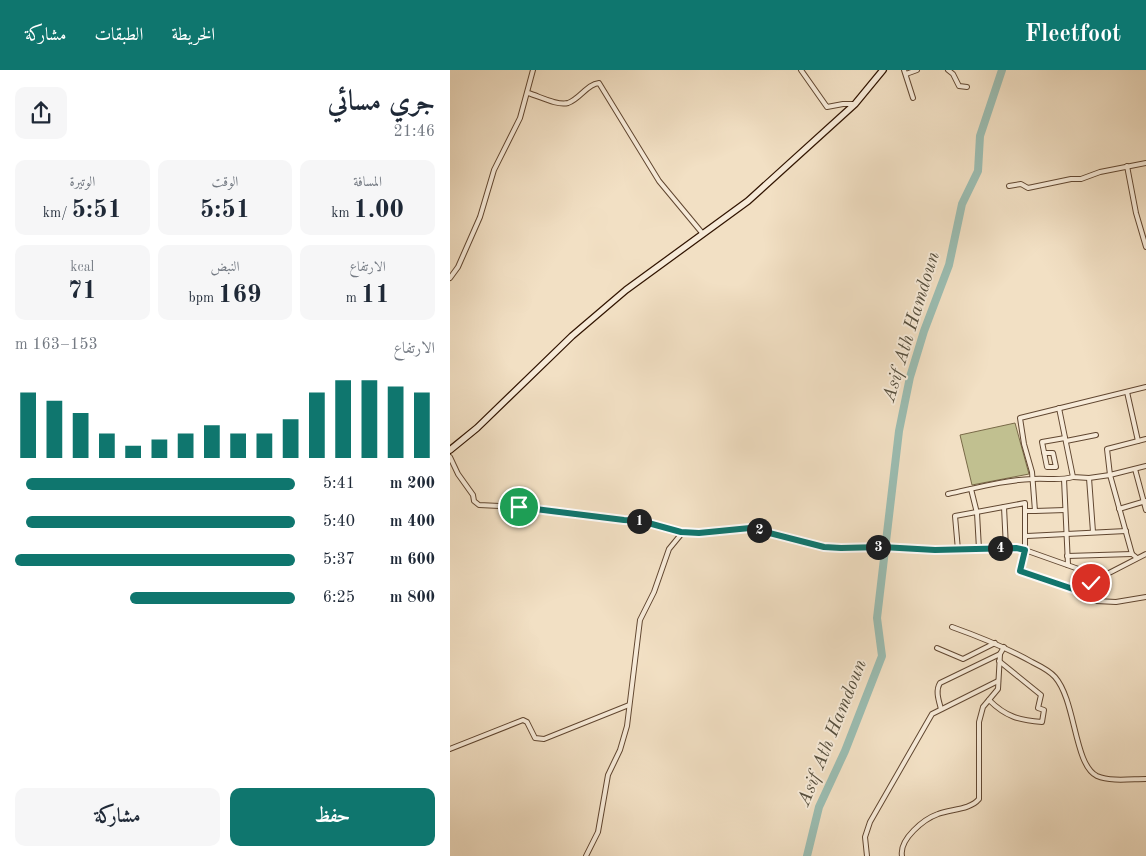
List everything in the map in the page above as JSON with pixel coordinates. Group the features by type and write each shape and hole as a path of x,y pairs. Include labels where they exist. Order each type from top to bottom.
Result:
{"street":[{"path":"450,278 458,266 480,217 494,170 520,118 533,70"},
{"path":"801,70 827,107 855,104"},
{"path":"450,450 477,428 592,318 640,278 748,201 855,104 883,70"},
{"path":"913,98 905,72 917,70"},
{"path":"948,70 953,74 959,86 967,87"},
{"path":"528,93 562,103 569,103 594,84 599,83 659,181 702,234"},
{"path":"1009,186 1021,184 1028,188 1071,179 1081,179 1100,172 1146,163"},
{"path":"1127,166 1139,228 1146,247"},
{"path":"1036,511 1033,479 1020,418 1146,387"},
{"path":"1127,392 1138,441"},
{"path":"1059,408 1073,477"},
{"path":"1044,453 1053,453 1056,467 1047,467 1044,453 1042,442 1096,435"},
{"path":"1137,558 1132,554 1119,509 1110,475 1107,449 1146,439"},
{"path":"450,457 458,474 473,495 474,501 479,505 519,507 641,521 683,532 699,533 750,528 824,547 958,550 1006,548 1025,550 1102,577"},
{"path":"948,494 1033,479 1089,478 1146,466"},
{"path":"1135,469 1146,510"},
{"path":"1089,478 1093,532"},
{"path":"1064,479 1068,565"},
{"path":"971,489 976,512 979,549"},
{"path":"1119,509 1145,502"},
{"path":"958,550 955,516 1025,503 1027,536 1020,571 1076,590 1146,554"},
{"path":"1004,507 1006,548"},
{"path":"1026,511 1065,510"},
{"path":"1027,536 1126,531"},
{"path":"586,856 598,832 604,789 624,738 640,620 654,592 669,550 683,532"},
{"path":"1067,556 1132,554"},
{"path":"1091,583 1096,600 1116,602 1146,597"},
{"path":"952,627 1004,647 1050,672 1057,680 1072,715 1081,756 1086,767 1091,772 1105,778 1146,779"},
{"path":"937,648 963,659 994,643"},
{"path":"902,856 902,846 906,839 925,821 936,814 972,805 978,799 979,722 983,707 998,689 1000,654 1004,647"},
{"path":"941,710 937,696 940,683 1000,654"},
{"path":"989,700 1004,713 1018,720 1042,722 1044,710 1038,708 1041,695 999,661"},
{"path":"867,856 864,837 870,822 932,714 998,680"},
{"path":"450,749 523,720 527,722 535,738 544,740 629,705"}],"shaded area":[{"path":"1015,423 1029,474 972,485 960,435"}],"waterway":[{"name":"Asif Ath Hamdoun","path":"807,856 819,807 845,751 882,656 877,618 899,431 910,377 924,331 949,265 962,204 978,171 980,136 1002,70"}],"route":[{"path":"519,507 641,521 681,532 699,533 750,528 824,547 882,547 935,550 1016,548 1025,550 1020,571 1076,590 1091,583"}]}
